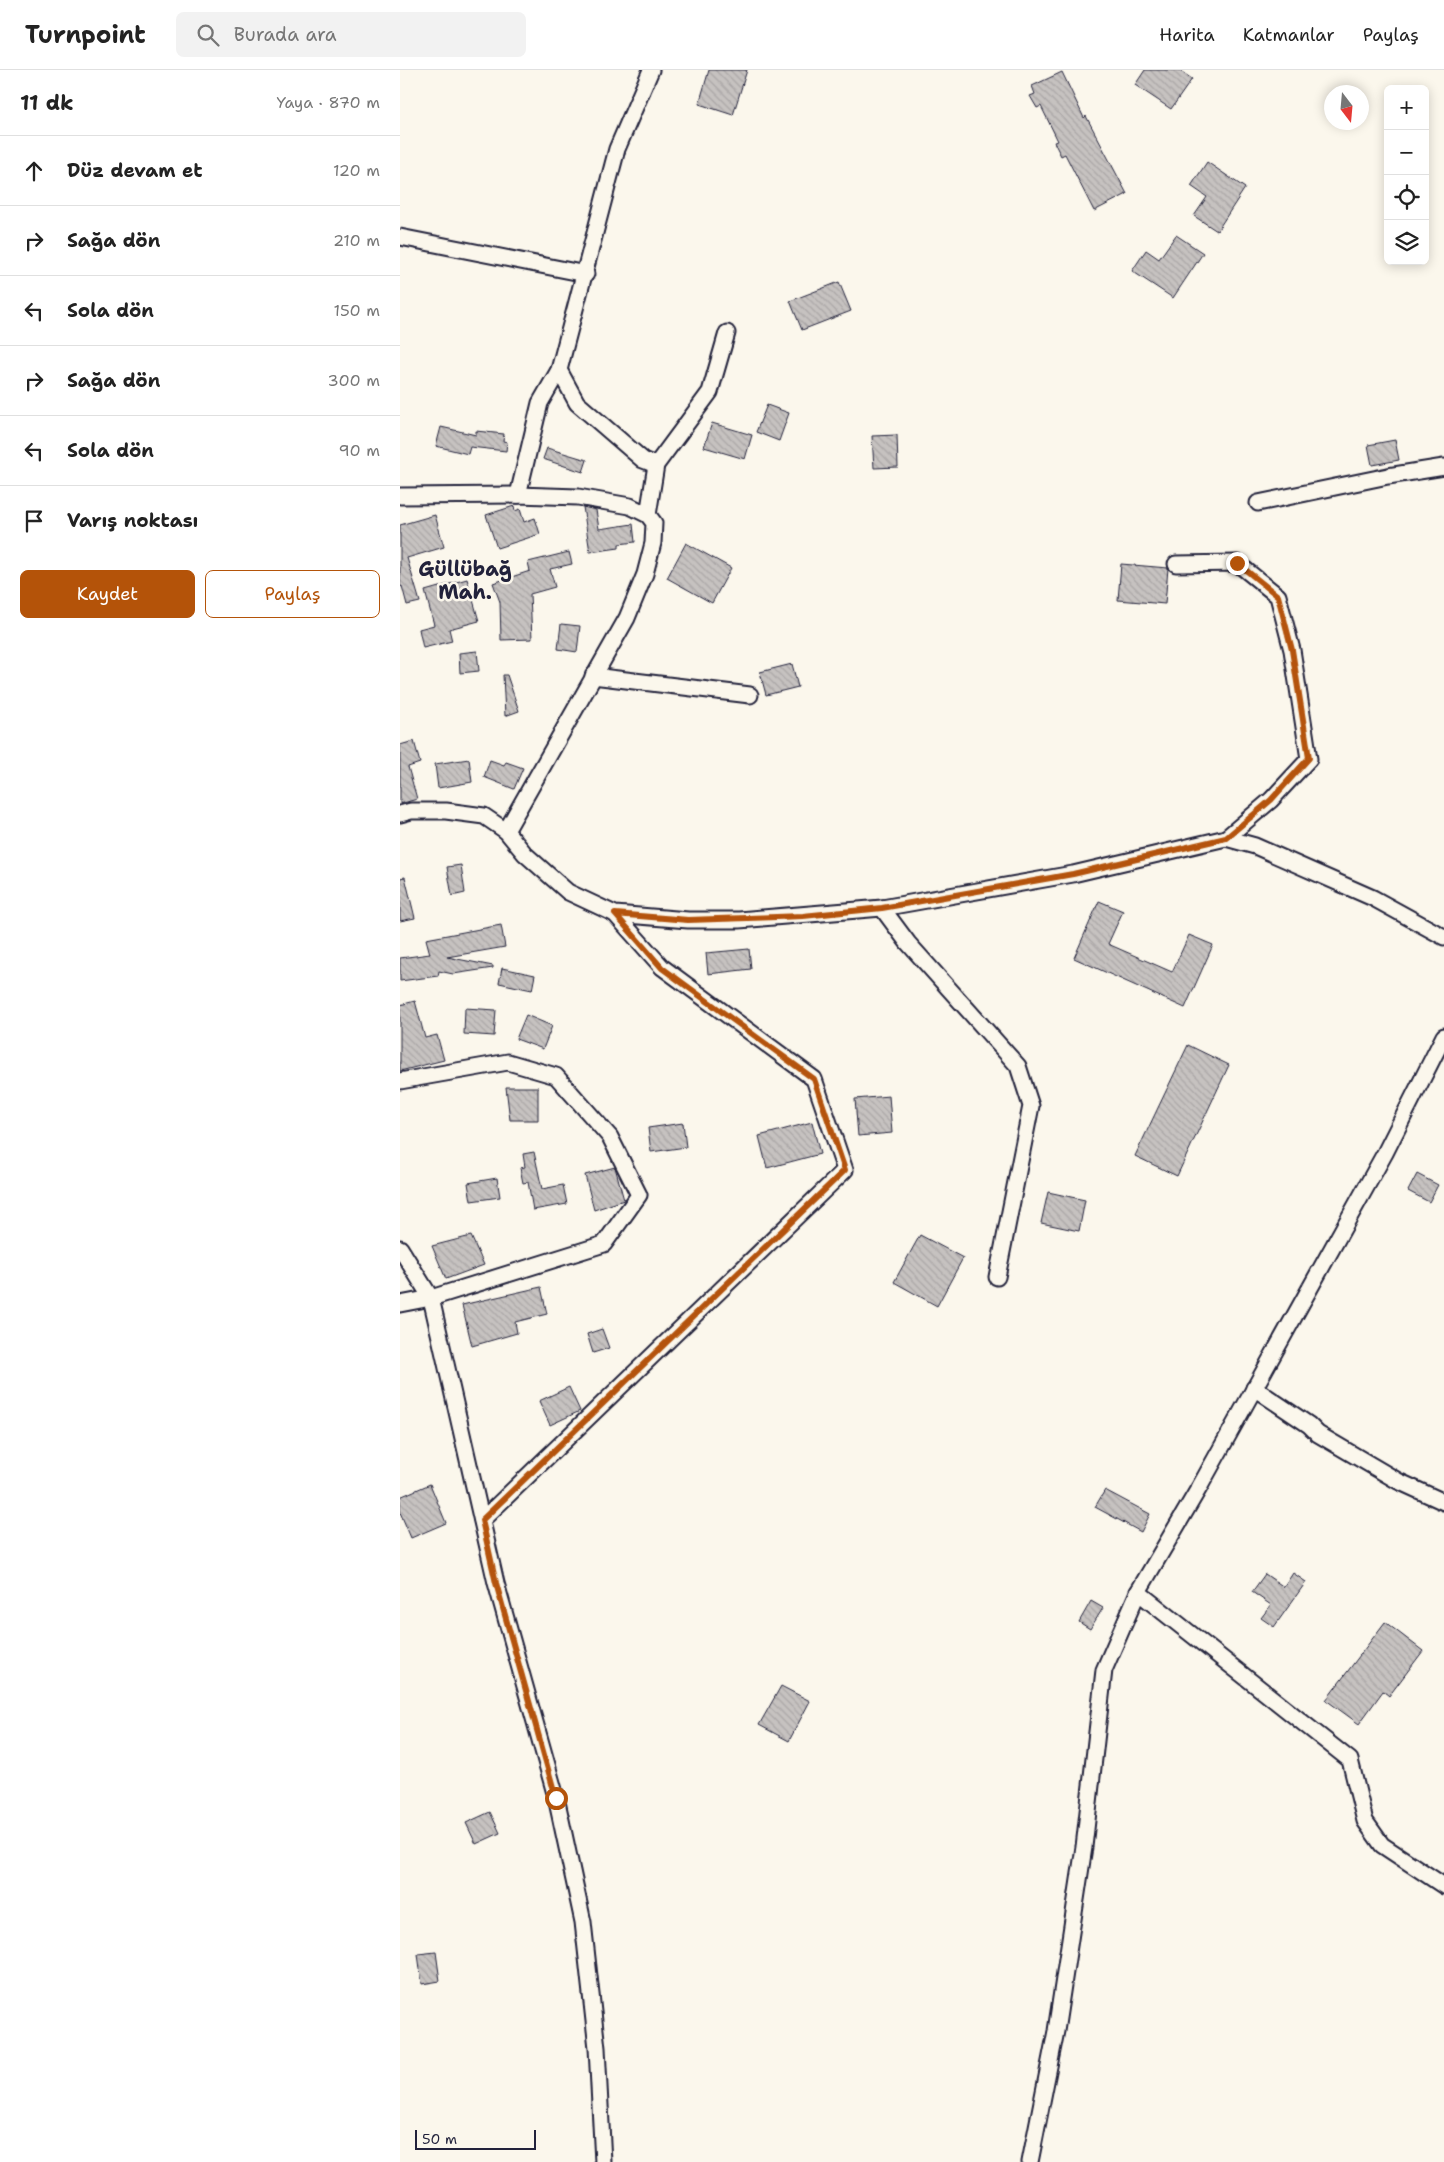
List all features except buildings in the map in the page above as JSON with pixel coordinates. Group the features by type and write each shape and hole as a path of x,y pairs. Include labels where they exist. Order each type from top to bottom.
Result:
{"street":[{"path":"518,495 540,403 559,370 586,274 617,149 651,70"},
{"path":"400,237 586,274"},
{"path":"648,515 656,465 710,392 728,334"},
{"path":"559,370 577,403 643,460 656,465"},
{"path":"1258,503 1388,476 1444,467"},
{"path":"400,496 518,495 578,497 630,506 648,515 654,524 653,543 645,574 627,618 506,831"},
{"path":"400,814 411,811 446,811 484,816 506,831 525,854 568,892 615,914 688,920 739,920 882,908 1073,874 1226,838 1271,800 1309,758 1292,650 1278,596 1237,563 1176,564"},
{"path":"593,676 750,695"},
{"path":"1226,838 1255,846 1372,898 1444,937"},
{"path":"882,908 908,943 1018,1066 1031,1106 997,1277"},
{"path":"482,1520 845,1170 814,1079 662,968 615,914"},
{"path":"1030,2162 1056,2031 1084,1848 1104,1670 1138,1592 1385,1153 1444,1036"},
{"path":"400,1081 508,1062 556,1076 610,1137 639,1195 604,1244 432,1298 400,1304"},
{"path":"400,1248 432,1298 496,1583 556,1798 583,1922 597,2048 603,2162"},
{"path":"1254,1388 1309,1425 1318,1434 1398,1481 1444,1502"},
{"path":"1138,1592 1350,1760 1365,1821 1382,1845 1444,1886"}],"district":[{"name":"Güllübağ Mah.","path":"465,580"}],"route":[{"path":"556,1798 496,1583 482,1520 845,1170 814,1079 662,968 615,914 688,920 739,920 882,908 951,898 1073,874 1226,838 1271,800 1309,758 1292,650 1278,596 1237,563"}]}
